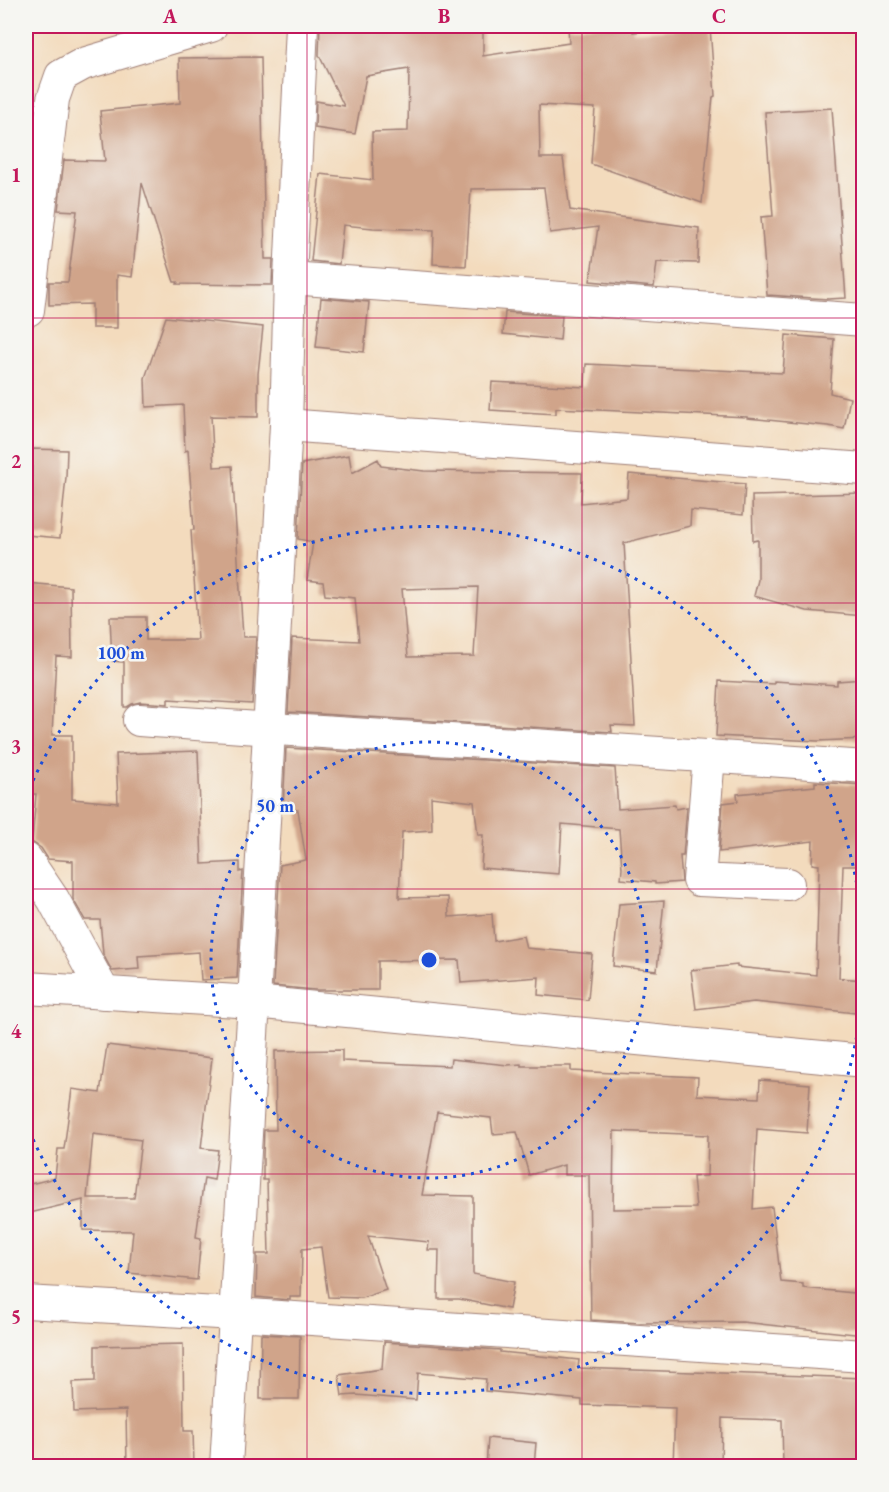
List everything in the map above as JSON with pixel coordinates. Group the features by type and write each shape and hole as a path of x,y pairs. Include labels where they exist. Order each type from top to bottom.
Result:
{"street":[{"path":"28,310 53,99 62,76 83,64 211,26"},
{"path":"226,1467 286,425 290,278 302,26"},
{"path":"290,278 864,320"},
{"path":"286,425 864,469"},
{"path":"139,720 864,767"},
{"path":"709,756 699,880 788,884"},
{"path":"26,859 53,899 104,993"},
{"path":"26,988 254,1002 864,1061"},
{"path":"26,1302 864,1356"}],"building":[{"path":"320,26 479,26 479,32 483,32 483,56 569,43 568,26 633,26 633,32 710,27 715,96 713,97 702,203 591,164 595,108 539,105 540,158 563,158 570,210 699,228 698,263 657,262 654,287 590,281 598,227 550,233 544,188 471,189 466,266 433,264 434,230 343,225 339,264 311,261 320,174 373,180 372,132 408,131 409,69 366,76 355,134 315,128 316,101 344,106 319,55"},
{"path":"261,57 265,259 273,259 272,285 177,284 178,282 174,282 142,183 132,277 117,275 117,328 92,328 92,304 49,305 49,282 68,282 77,211 58,210 64,160 105,161 100,111 180,103 179,58"},
{"path":"832,108 846,298 767,295 761,217 773,216 765,112"},
{"path":"321,298 369,302 364,352 316,347"},
{"path":"505,312 562,316 560,340 503,334"},
{"path":"166,317 263,327 258,374 258,417 211,416 214,467 232,466 243,637 256,637 252,704 168,699 168,704 140,702 124,707 124,662 112,661 110,617 146,617 146,640 198,640 191,530 194,530 188,450 185,451 183,405 146,407 145,378"},
{"path":"786,335 834,339 830,393 850,398 844,429 747,417 556,408 556,414 490,410 492,382 585,387 586,364 783,373"},
{"path":"32,449 67,450 60,538 26,535 27,502 31,502"},
{"path":"349,455 352,473 378,459 381,466 424,471 582,473 581,503 627,498 629,474 745,484 743,515 691,510 690,526 624,543 635,726 611,725 612,732 288,712 292,638 359,641 355,598 325,595 323,582 307,580 313,542 298,539 302,464","holes":["478,587 474,656 408,657 402,589"]},
{"path":"864,493 864,616 807,611 754,596 758,580 758,540 753,541 752,496"},
{"path":"26,583 71,587 72,657 56,656 52,735 72,735 72,799 118,803 116,754 198,751 202,864 240,862 240,872 243,871 237,978 201,980 199,952 138,956 139,969 112,971 103,954 100,920 85,920 73,899 73,861 48,859 41,848 32,842 36,794 26,794"},
{"path":"864,679 864,739 818,741 716,736 719,681 774,684 774,681 837,685 837,681"},
{"path":"286,748 615,768 618,809 675,805 676,809 687,807 683,856 680,856 682,882 655,884 655,882 621,879 619,829 562,824 559,874 481,868 483,835 478,835 474,802 431,797 432,830 402,832 399,898 448,897 449,917 492,914 494,941 523,936 526,948 592,954 588,1000 538,995 539,977 461,983 459,960 378,961 378,990 315,990 273,986 280,865 306,860 298,810 283,810"},
{"path":"815,782 864,785 864,866 843,866 839,978 864,980 864,1014 754,1002 696,1009 691,970 737,965 737,967 816,975 819,865 812,864 813,841 719,852 723,803 738,801 737,794 815,786"},
{"path":"664,901 657,971 613,966 619,904"},
{"path":"107,1045 212,1058 201,1148 218,1150 214,1180 204,1178 196,1237 201,1238 197,1280 129,1273 133,1231 83,1230 83,1200 26,1214 26,1185 55,1178 58,1149 64,1149 72,1089 100,1093","holes":["93,1134 141,1140 134,1198 87,1198"]},
{"path":"342,1050 342,1061 450,1066 451,1059 508,1065 521,1064 521,1066 571,1066 571,1071 698,1077 697,1095 759,1098 760,1080 810,1084 807,1133 757,1129 753,1209 772,1207 781,1282 803,1284 803,1288 864,1294 864,1335 742,1322 641,1323 591,1320 589,1175 564,1175 564,1165 529,1175 517,1132 493,1134 491,1118 437,1112 422,1195 473,1196 473,1274 514,1282 509,1309 459,1299 438,1299 439,1250 428,1250 429,1242 368,1236 386,1290 362,1298 328,1297 321,1247 302,1249 301,1297 290,1297 290,1300 256,1297 257,1254 269,1254 267,1180 263,1180 263,1157 264,1130 276,1130 275,1051","holes":["614,1131 708,1135 707,1176 693,1177 696,1208 613,1209"]},
{"path":"261,1334 300,1336 299,1399 260,1399"},
{"path":"384,1342 500,1350 500,1352 579,1360 578,1368 864,1378 864,1467 783,1467 782,1420 722,1418 721,1467 673,1467 675,1408 582,1405 582,1400 485,1391 486,1379 418,1373 416,1400 342,1396 339,1375 382,1369"},
{"path":"183,1344 184,1431 193,1431 194,1467 127,1467 126,1410 74,1412 73,1382 95,1381 95,1346"},
{"path":"488,1438 536,1443 534,1467 486,1467"}]}
